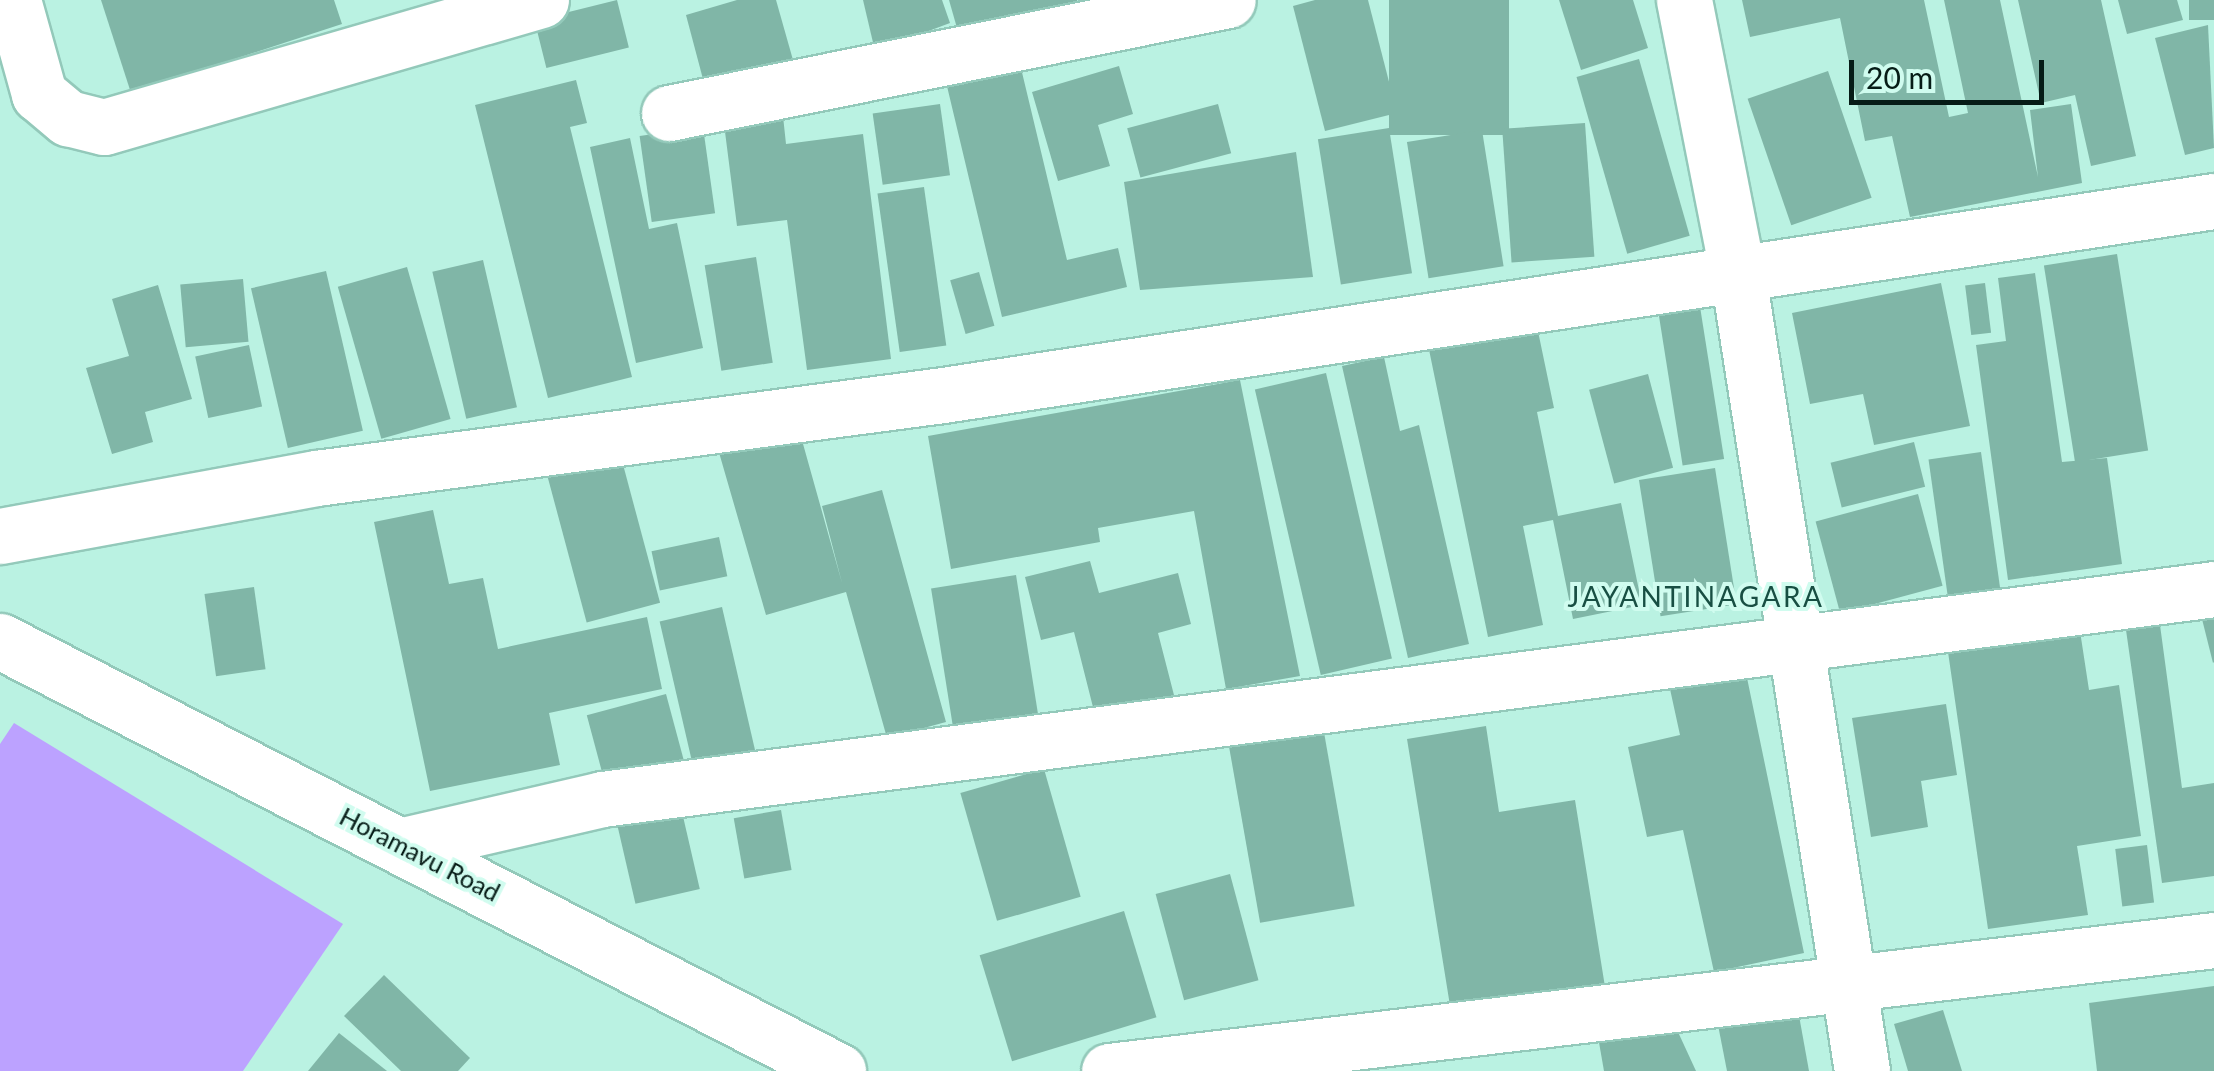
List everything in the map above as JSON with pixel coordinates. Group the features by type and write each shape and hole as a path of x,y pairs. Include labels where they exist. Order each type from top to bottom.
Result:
{"street":[{"path":"13,0 39,94 68,118 104,126 541,0"},
{"path":"669,113 1228,0"},
{"path":"1684,0 1736,269 1862,1071"},
{"path":"0,536 316,478 943,395 1736,269 2214,201"},
{"path":"403,845 602,799 2214,589"},
{"name":"Horamavu Road","path":"0,642 838,1071"},
{"path":"1108,1071 1848,978 2214,940"}],"shaded area":[{"path":"14,723 343,924 243,1071 0,1071 0,744"}],"building":[{"path":"101,0 334,0 342,24 131,93"},
{"path":"617,0 629,48 546,68 535,21"},
{"path":"737,0 776,0 793,60 708,98 686,15"},
{"path":"863,0 942,0 950,23 875,51"},
{"path":"949,0 1077,0 1079,9 961,42"},
{"path":"1315,0 1368,0 1397,113 1325,131 1293,6"},
{"path":"1389,0 1509,0 1509,135 1389,135"},
{"path":"1559,0 1633,0 1648,48 1581,70"},
{"path":"1742,0 1924,0 1949,117 1968,113 1944,0 2000,0 2038,177 2030,110 2071,104 2082,183 1910,217 1892,136 1865,141 1840,18 1750,37"},
{"path":"2018,0 2101,0 2136,156 2091,166 2075,95 2041,103"},
{"path":"2118,0 2177,0 2183,20 2127,34"},
{"path":"2189,0 2214,0 2214,20 2189,20"},
{"path":"2208,25 2214,148 2185,155 2155,38"},
{"path":"1639,59 1690,236 1627,254 1577,77"},
{"path":"1020,64 1067,260 1118,248 1127,287 1002,317 946,82"},
{"path":"1119,66 1133,114 1098,125 1110,166 1058,181 1032,92"},
{"path":"1828,71 1872,198 1791,225 1748,99"},
{"path":"576,80 587,123 570,127 632,377 548,398 475,105"},
{"path":"940,104 950,175 883,185 873,113"},
{"path":"1218,104 1231,153 1140,178 1127,128"},
{"path":"783,116 786,144 863,134 891,359 807,370 787,220 737,226 724,124"},
{"path":"1585,123 1594,257 1512,262 1502,129"},
{"path":"703,127 715,213 652,222 640,136"},
{"path":"1389,128 1412,273 1341,284 1318,139"},
{"path":"1482,130 1504,266 1429,278 1407,142"},
{"path":"630,138 649,229 677,223 703,348 636,363 590,147"},
{"path":"1296,152 1313,277 1140,290 1124,182"},
{"path":"924,187 946,345 900,352 877,194"},
{"path":"2117,254 2148,451 2075,462 2044,266"},
{"path":"756,257 773,363 721,371 705,265"},
{"path":"483,260 517,407 466,419 432,272"},
{"path":"407,267 451,419 381,439 338,287"},
{"path":"326,271 363,431 288,448 251,288"},
{"path":"979,272 994,326 966,334 950,280"},
{"path":"2035,273 2062,462 2107,458 2122,564 2008,580 1976,345 2006,341 1998,278"},
{"path":"243,279 248,342 186,347 180,284"},
{"path":"1941,283 1970,426 1874,445 1863,394 1810,404 1792,313"},
{"path":"1985,283 1991,333 1971,335 1965,285"},
{"path":"158,285 192,399 145,412 153,442 112,454 86,368 129,356 112,299"},
{"path":"1698,294 1724,459 1683,466 1657,301"},
{"path":"1534,312 1554,408 1537,412 1558,516 1621,503 1642,605 1573,619 1553,520 1523,526 1543,625 1488,637 1426,335"},
{"path":"249,345 262,407 208,418 195,356"},
{"path":"1384,357 1400,431 1419,425 1469,644 1408,658 1342,366"},
{"path":"1326,373 1392,658 1321,675 1255,389"},
{"path":"1648,374 1673,468 1614,483 1589,390"},
{"path":"1240,380 1300,676 1226,689 1194,511 1098,528 1100,542 951,569 928,436"},
{"path":"798,426 842,583 822,506 882,490 946,722 887,738 846,592 766,615 718,449"},
{"path":"1914,442 1925,487 1842,507 1831,463"},
{"path":"1981,452 2001,592 1948,599 1929,459"},
{"path":"621,457 660,603 587,623 548,477"},
{"path":"1715,468 1737,604 1661,616 1639,480"},
{"path":"1918,494 1943,586 1840,613 1816,521"},
{"path":"433,510 449,584 483,578 498,649 647,617 662,689 549,713 560,765 430,791 374,522"},
{"path":"719,537 727,576 660,590 652,551"},
{"path":"1090,561 1099,593 1178,573 1191,624 1158,633 1175,699 1096,719 1074,632 1041,640 1025,577"},
{"path":"1016,575 1039,720 954,734 931,588"},
{"path":"254,587 266,669 216,676 204,594"},
{"path":"722,607 758,762 695,776 660,621"},
{"path":"2214,612 2214,662 2213,663 2201,615"},
{"path":"2160,625 2182,788 2214,783 2214,876 2162,883 2126,630"},
{"path":"2080,631 2089,690 2119,685 2141,836 2077,846 2088,915 1988,929 1948,652"},
{"path":"1746,673 1804,953 1714,972 1683,830 1647,837 1628,747 1680,735 1670,689"},
{"path":"666,694 684,762 605,783 587,715"},
{"path":"1946,704 1957,775 1921,781 1928,827 1871,837 1852,718"},
{"path":"1322,721 1355,906 1260,923 1227,738"},
{"path":"1486,726 1499,812 1575,800 1606,993 1452,1018 1407,739"},
{"path":"1044,769 1081,897 997,921 960,793"},
{"path":"781,810 792,870 744,878 734,818"},
{"path":"682,812 700,889 635,904 618,827"},
{"path":"2147,845 2154,903 2122,906 2115,849"},
{"path":"1230,874 1258,980 1184,1000 1156,894"},
{"path":"1124,911 1156,1017 1012,1061 980,955"},
{"path":"384,975 470,1058 458,1071 401,1071 344,1016"},
{"path":"2214,986 2214,1071 2097,1071 2089,1003"},
{"path":"1798,1010 1809,1071 1727,1071 1718,1025"},
{"path":"1943,1010 1962,1071 1908,1071 1894,1024"},
{"path":"1672,1019 1696,1071 1604,1071 1597,1031"},
{"path":"339,1033 387,1071 308,1071"}],"district":[{"name":"JAYANTINAGARA","path":"1696,596"}]}
